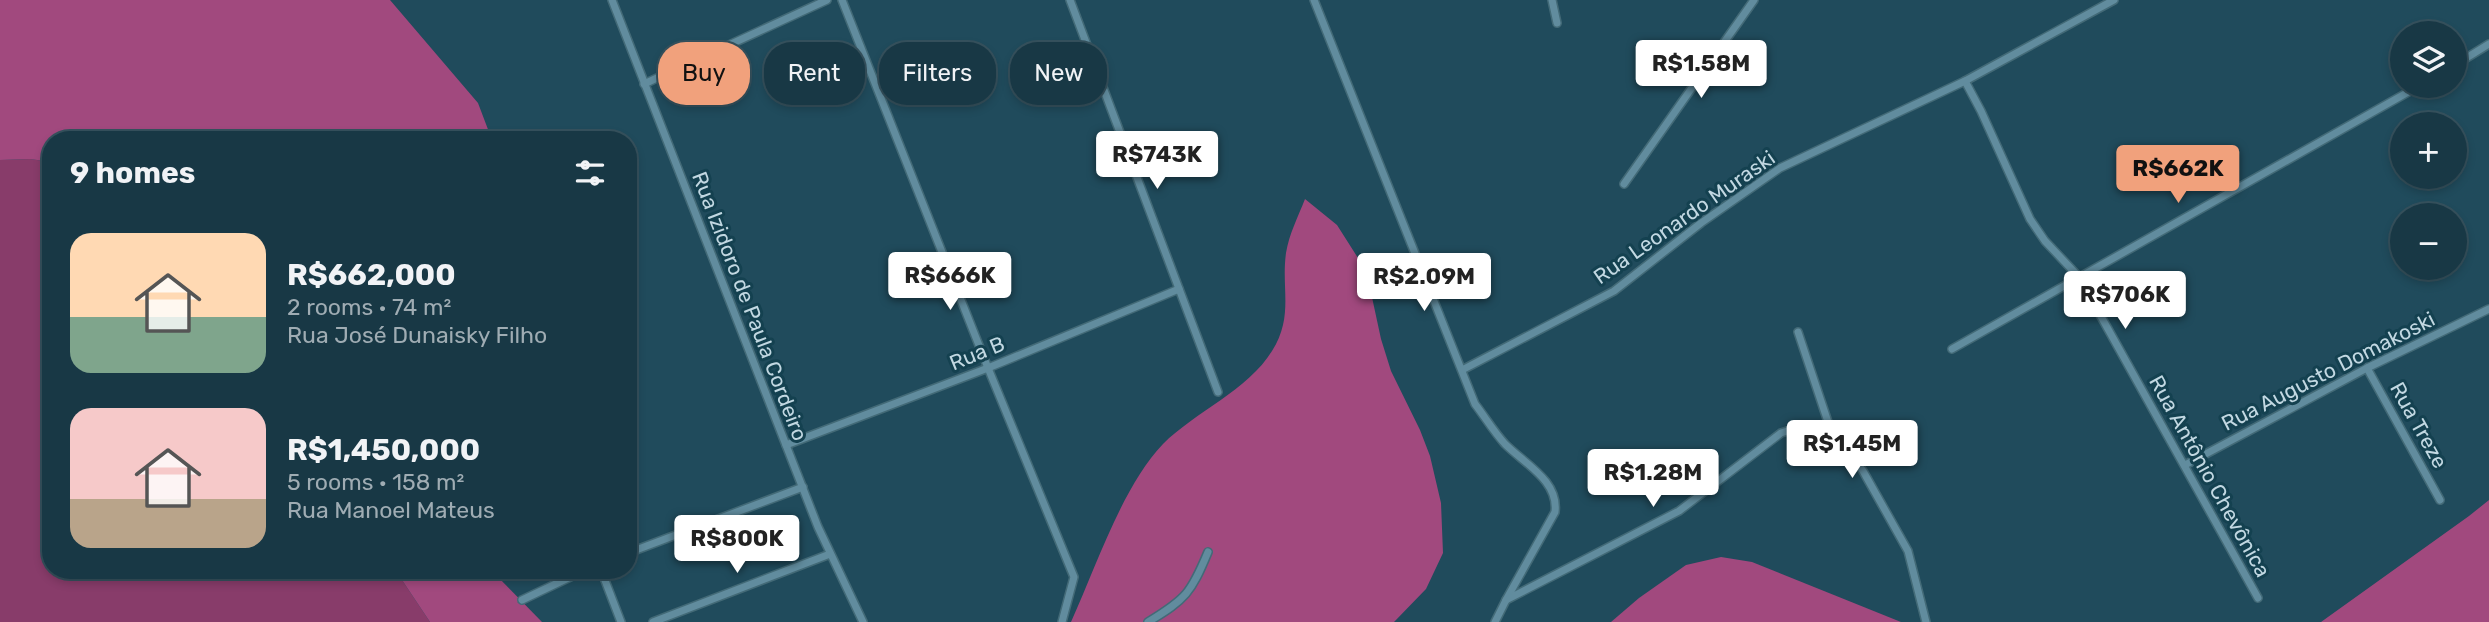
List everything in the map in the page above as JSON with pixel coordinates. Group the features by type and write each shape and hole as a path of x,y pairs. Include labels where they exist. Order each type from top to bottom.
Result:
{"street":[{"name":"Rua Izidoro de Paula Cordeiro","path":"612,0 786,445 830,554 863,622"},
{"path":"644,84 827,0"},
{"path":"842,0 1074,577 1062,622"},
{"path":"1070,0 1218,392"},
{"path":"1314,0 1475,404 1504,443 1546,481 1557,498 1555,512 1495,622"},
{"path":"1552,0 1557,23"},
{"path":"1624,184 1754,0"},
{"name":"Rua Leonardo Muraski","path":"1462,370 1614,291 1701,223 1780,168 1965,81 2114,0"},
{"path":"2467,58 2489,44"},
{"name":"Rua Antônio Chevônica","path":"1965,81 1982,111 2030,219 2045,241 2079,277 2258,598"},
{"path":"1952,349 2398,98"},
{"name":"Rua B","path":"786,445 988,368 1179,289"},
{"name":"Rua Augusto Domakoski","path":"2185,466 2367,368 2489,309"},
{"path":"1798,332 1829,425 1863,471 1908,551 1926,622"},
{"name":"Rua Treze","path":"2367,368 2440,500"},
{"path":"1506,600 1679,512 1781,433 1806,425 1829,425"},
{"path":"637,550 803,487"},
{"path":"1148,622 1176,605 1195,585 1208,552"},
{"path":"653,622 830,554"},
{"path":"522,600 566,579"},
{"path":"604,579 621,622"}],"shaded area":[{"path":"0,0 390,0 478,103 489,131 42,131 42,161 0,160"},
{"path":"0,160 42,161 42,579 401,579 430,622 0,622"},
{"path":"1305,199 1337,225 1358,258 1370,288 1391,371 1430,456 1441,503 1443,553 1426,589 1394,622 1071,622 1122,505 1148,462 1176,432 1249,377 1272,351 1279,338 1285,314 1287,246"},
{"path":"2489,500 2489,622 2321,622 2469,516"},
{"path":"1721,557 1752,562 1901,622 1611,622 1639,598 1686,565"},
{"path":"401,579 500,579 542,622 430,622"}]}
